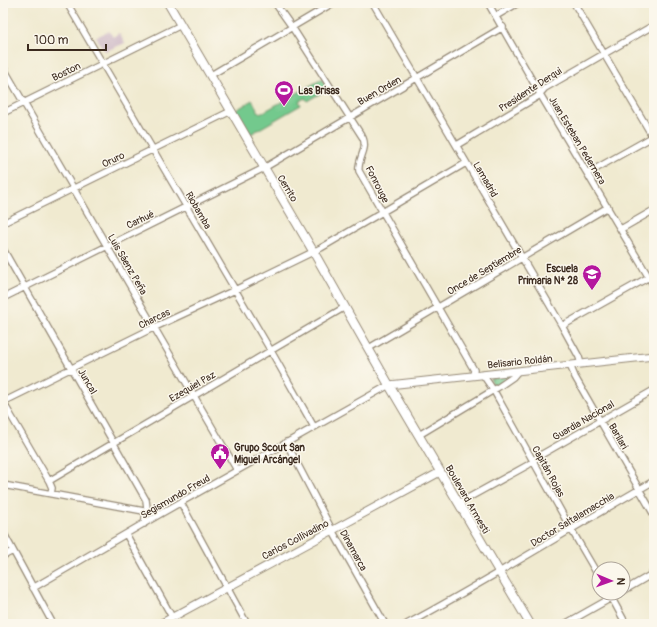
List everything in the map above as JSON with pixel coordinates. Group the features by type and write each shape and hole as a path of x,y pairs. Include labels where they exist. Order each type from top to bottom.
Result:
{"main road":[{"name":"Cerrito","path":"170,4 389,385"},
{"name":"Boulevard Armesti","path":"389,385 530,624"}],"street":[{"name":"Riobamba","path":"67,3 314,427"},
{"name":"Fonrouge","path":"275,3 292,27 365,142 358,167 359,171 474,370 473,376"},
{"path":"211,75 333,3"},
{"name":"Lamadrid","path":"373,3 562,326 579,357 581,364"},
{"name":"Juan Esteban Pedernera","path":"488,3 654,286"},
{"path":"496,16 518,3"},
{"path":"574,3 654,137 588,173"},
{"name":"Boston","path":"3,113 181,25"},
{"name":"Presidente Derqui","path":"457,145 540,94 545,88 654,25"},
{"name":"Buen Orden","path":"264,168 503,27"},
{"name":"Luis Sáenz Peña","path":"3,67 195,395 237,470"},
{"name":"Oruro","path":"3,223 231,111"},
{"path":"313,251 466,163"},
{"name":"Carhué","path":"3,298 264,168"},
{"name":"Once de Septiembre","path":"369,348 608,207"},
{"path":"621,229 654,210"},
{"name":"Juncal","path":"3,250 146,500 147,512 144,524"},
{"name":"Charcas","path":"3,402 313,251"},
{"path":"562,326 649,277"},
{"name":"Ezequiel Paz","path":"49,481 345,307"},
{"name":"Belisario Roldán","path":"389,385 654,357"},
{"name":"Barilari","path":"570,365 575,377 654,515"},
{"path":"419,435 494,391 513,377 518,371"},
{"name":"Capitán Rojas","path":"483,375 494,391 591,563"},
{"name":"Segismundo Freud","path":"34,588 180,502 389,385"},
{"name":"Guardia Nacional","path":"459,504 528,465 600,420 654,390"},
{"path":"3,402 49,481 52,488 51,494"},
{"name":"Dinamarca","path":"286,442 332,530 385,624"},
{"name":"Carlos Collivadino","path":"160,624 440,472"},
{"name":"Doctor Saltalamacchia","path":"407,624 499,573 654,481"},
{"path":"3,485 160,514"},
{"path":"180,502 247,624"},
{"path":"3,532 54,624"},
{"path":"126,534 172,617"},
{"path":"3,556 13,551"},
{"path":"631,586 654,573"},
{"path":"565,624 601,601"},
{"path":"613,601 626,624"}],"shaded area":[{"path":"109,31 113,37 119,33 125,43 106,51 103,49 96,37"}],"green space":[{"name":"Las Brisas","path":"322,79 328,89 307,101 305,98 299,101 301,105 249,135 235,111 252,100 260,114"},
{"path":"509,375 509,377 494,387 490,379"}],"place":[{"name":"Las Brisas","path":"284,107"},
{"name":"Escuela Primaria N* 28","path":"592,291"},
{"name":"Grupo Scout San Miguel Arcángel","path":"220,470"}]}
